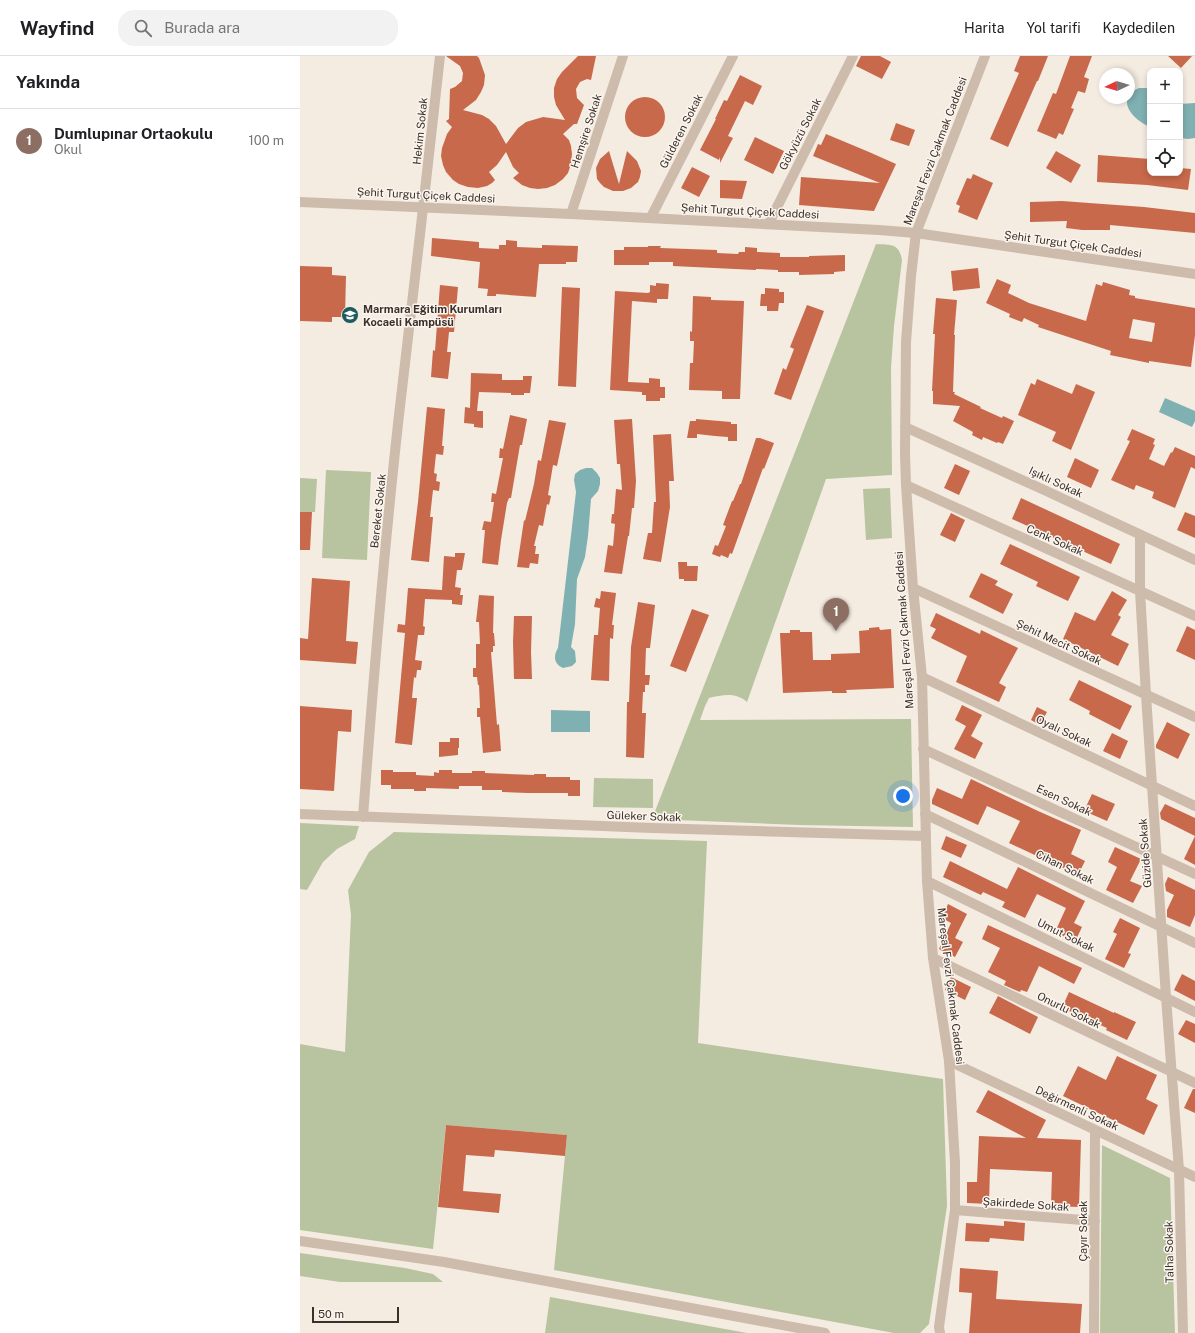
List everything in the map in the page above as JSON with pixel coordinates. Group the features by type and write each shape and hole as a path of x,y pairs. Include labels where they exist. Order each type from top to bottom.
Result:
{"street":[{"name":"Hekim Sokak","path":"424,208 440,56"},
{"name":"Hemşire Sokak","path":"571,214 623,56"},
{"name":"Gülderen Sokak","path":"651,218 733,56"},
{"name":"Gökyüzü Sokak","path":"769,223 853,56"},
{"name":"Mareşal Fevzi Çakmak Caddesi","path":"940,1333 939,1327 955,1210 954,1136 949,1061 933,958 927,881 922,677 913,588 906,485 906,342 910,276 916,234 986,56"},
{"name":"Şehit Turgut Çiçek Caddesi","path":"300,202 769,223 879,230 1195,274"},
{"name":"Bereket Sokak","path":"363,817 372,698 398,424 424,208"},
{"name":"Işıklı Sokak","path":"905,427 1195,560"},
{"name":"Cenk Sokak","path":"906,485 1195,616"},
{"name":"Güzide Sokak","path":"1140,535 1140,591 1146,695 1171,1072 1180,1170"},
{"name":"Şehit Mecit Sokak","path":"913,588 1195,717"},
{"name":"Oyalı Sokak","path":"922,677 1195,806"},
{"name":"Esen Sokak","path":"923,749 1195,874"},
{"name":"Güleker Sokak","path":"300,814 652,828 925,836"},
{"name":"Cihan Sokak","path":"925,814 1195,943"},
{"name":"Umut Sokak","path":"927,881 1195,1012"},
{"name":"Onurlu Sokak","path":"933,958 1195,1083"},
{"name":"Değirmenli Sokak","path":"949,1061 1195,1177"},
{"name":"Çayır Sokak","path":"1094,1333 1095,1130"},
{"name":"Talha Sokak","path":"1180,1170 1183,1333"},
{"name":"Şakirdede Sokak","path":"955,1210 1095,1221"},
{"path":"300,1241 444,1262 825,1333"}],"green space":[{"path":"876,244 894,246 899,250 902,260 894,326 891,368 892,475 826,479 747,702 738,697 729,695 709,698 700,720 911,719 913,827 799,825 652,819"},
{"path":"326,470 371,472 367,560 322,558"},
{"path":"300,478 317,479 315,512 300,512"},
{"path":"890,488 892,538 866,540 863,489"},
{"path":"594,778 653,779 653,808 593,807"},
{"path":"300,823 359,826 355,839 337,849 323,862 307,890 300,889"},
{"path":"394,832 707,841 698,1043 943,1079 947,1206 929,1324 920,1333 894,1333 554,1270 567,1135 446,1125 433,1249 300,1230 300,1044 345,1052 351,915 348,890 369,852"},
{"path":"1102,1145 1170,1178 1175,1333 1100,1333"},
{"path":"300,1253 405,1268 433,1274 443,1282 340,1282 300,1276"},
{"path":"550,1297 747,1333 545,1333"}],"water":[{"path":"1139,88 1147,88 1147,126 1138,120 1129,109 1127,104 1135,104 1135,91"},
{"path":"1195,103 1195,138 1183,138 1183,104"},
{"path":"1165,398 1195,411 1195,421 1192,427 1159,412"},
{"path":"586,468 592,468 597,473 600,478 600,484 598,491 591,499 585,557 577,579 575,624 571,647 575,651 576,662 572,666 563,668 556,662 555,654 558,648 576,492 574,480 575,474"},
{"path":"551,710 590,711 590,732 551,732"}],"building":[{"path":"446,56 477,56 479,58 485,75 484,85 476,100 463,110 482,115 489,119 496,126 506,144 518,128 526,122 543,117 565,120 556,105 554,97 554,88 557,79 578,56 596,56 591,80 587,79 580,82 576,89 577,98 584,105 577,124 574,124 563,134 569,140 572,154 568,173 563,179 555,185 547,188 538,189 522,185 513,178 519,173 513,167 506,152 497,165 489,172 495,180 487,186 478,188 468,187 453,180 446,172 441,156 447,134 452,127 446,121 449,119 450,89 462,81 463,73 460,66"},
{"path":"861,56 880,56 891,62 882,79 856,66"},
{"path":"1020,56 1048,56 1008,147 990,139 1019,73 1014,71"},
{"path":"1070,56 1092,56 1084,77 1089,79 1085,93 1078,91 1071,108 1074,109 1063,135 1059,133 1056,139 1037,131 1053,93 1056,94"},
{"path":"1168,56 1192,56 1181,68"},
{"path":"740,75 762,86 753,105 745,101 728,136 733,138 720,163 720,157 719,160 700,150 724,100 727,101"},
{"path":"649,97 656,100 662,106 665,117 664,125 656,134 649,137 641,137 634,134 626,125 625,113 628,106 637,98"},
{"path":"896,123 915,130 909,146 890,140"},
{"path":"826,134 896,164 874,211 799,205 801,177 880,183 813,156 818,144 821,145"},
{"path":"755,137 784,151 773,174 744,160"},
{"path":"609,151 619,184 627,151 637,161 641,171 640,177 638,182 631,188 623,191 613,191 604,187 597,179 596,168 600,159"},
{"path":"1056,151 1081,165 1071,183 1046,168"},
{"path":"1098,155 1147,159 1147,176 1183,176 1183,168 1191,169 1188,190 1147,185 1097,182"},
{"path":"692,167 710,176 699,197 681,188"},
{"path":"973,174 993,183 977,220 958,212 960,206 956,204 967,178 971,179"},
{"path":"720,180 747,181 742,199 720,198"},
{"path":"1062,201 1144,207 1195,213 1195,233 1110,225 1110,230 1082,230 1066,228 1067,221 1030,222 1030,202"},
{"path":"432,238 479,242 479,248 499,249 499,245 506,245 506,240 517,241 517,247 542,248 542,245 578,246 577,262 566,262 566,264 539,264 536,297 496,294 496,296 487,296 488,289 478,288 480,262 431,256"},
{"path":"661,246 660,248 717,250 717,253 738,254 739,252 745,252 745,247 757,248 757,252 780,253 780,257 845,255 845,271 834,272 834,274 799,275 799,272 778,272 778,270 673,266 673,262 649,262 649,265 614,265 614,250 624,250 624,247"},
{"path":"300,266 332,267 332,275 346,276 345,317 332,317 332,322 300,321"},
{"path":"978,268 980,288 953,291 951,271"},
{"path":"997,279 1011,285 1008,293 1029,303 1086,321 1096,284 1102,286 1103,282 1130,290 1129,295 1135,296 1135,298 1195,308 1195,335 1191,367 1149,361 1149,363 1110,355 1111,351 1038,327 1039,325 1024,318 1022,322 1009,317 1010,314 986,303","holes":["1133,319 1155,323 1152,342 1129,338"]},
{"path":"656,283 669,284 668,299 657,299 657,303 632,301 628,382 649,383 649,378 660,379 660,387 665,387 665,398 660,398 660,401 646,401 646,395 642,395 642,392 610,390 615,291 648,293 650,292 650,285 656,286"},
{"path":"440,285 458,287 454,332 449,332 447,352 451,352 448,379 431,377 433,350 435,351"},
{"path":"562,287 580,288 576,387 558,386"},
{"path":"765,288 779,289 779,292 784,292 784,303 779,303 778,311 767,311 767,306 760,306 761,294 765,294"},
{"path":"693,296 711,297 711,300 744,301 740,399 722,399 722,391 689,390 690,363 693,363 694,341 690,341 690,331 692,332"},
{"path":"936,298 957,300 954,335 953,392 955,392 954,394 981,407 980,408 1002,418 1003,416 1014,421 1003,444 983,437 982,440 972,435 973,432 953,421 960,406 933,404 932,391 935,334 933,334"},
{"path":"807,305 824,311 791,400 774,394 783,368 786,370 794,349 790,347"},
{"path":"471,373 502,374 502,380 523,380 523,376 532,376 530,393 524,393 524,395 511,395 511,393 479,392 477,411 483,411 483,428 474,427 474,424 464,423 465,407 470,408"},
{"path":"1037,379 1072,394 1076,384 1095,392 1071,450 1052,441 1056,432 1018,415 1031,383 1035,385"},
{"path":"427,407 445,409 442,446 444,446 443,455 436,454 434,473 437,474 436,481 440,482 439,491 433,490 430,517 433,517 429,562 411,560"},
{"path":"510,415 527,419 522,445 520,445 511,498 509,498 507,503 498,565 482,563 485,530 482,530 484,521 491,522 494,502 491,502 492,493 496,494 503,458 499,458 500,448 503,449"},
{"path":"632,419 636,481 634,508 632,508 629,536 622,574 604,572 608,545 613,546 615,524 611,523 612,514 614,514 616,489 622,490 620,464 617,464 614,420"},
{"path":"696,419 731,422 731,424 737,424 737,441 728,441 728,437 697,434 697,438 687,438 690,421 696,421"},
{"path":"549,420 566,423 557,466 553,465 548,495 551,496 549,505 547,504 543,526 539,525 534,546 536,546 535,554 539,554 538,564 530,563 529,568 517,567 524,520 525,521 534,484 538,460 541,461"},
{"path":"1132,429 1155,439 1153,444 1155,445 1149,459 1164,466 1175,447 1195,456 1195,469 1191,467 1175,508 1152,498 1154,492 1136,485 1134,490 1111,480 1130,441 1127,440"},
{"path":"671,434 674,481 669,481 670,507 661,562 643,559 648,533 652,533 654,502 656,502 653,435"},
{"path":"756,438 774,443 764,469 763,468 732,554 730,553 728,558 721,555 720,557 712,554 715,545 718,546 726,526 723,525 732,501 741,484"},
{"path":"1075,458 1099,470 1091,488 1067,477"},
{"path":"955,464 970,471 959,495 944,488"},
{"path":"1021,498 1120,544 1111,564 1012,519"},
{"path":"300,512 312,512 310,550 300,550"},
{"path":"1185,512 1195,516 1195,538 1177,530"},
{"path":"951,513 965,520 955,542 940,535"},
{"path":"1010,544 1080,577 1068,601 1036,586 1038,582 1000,564"},
{"path":"455,553 465,553 462,570 457,570 455,587 461,588 460,595 463,595 462,605 452,604 452,600 425,599 423,626 425,627 424,635 418,635 415,660 422,661 421,670 417,670 416,678 414,677 412,698 417,698 412,745 395,743 405,633 397,632 398,624 405,625 408,588 442,590 444,556 455,557"},
{"path":"678,562 687,562 687,566 698,566 697,581 684,581 684,579 679,579"},
{"path":"981,573 998,581 995,585 1013,594 1003,614 969,597"},
{"path":"312,578 350,581 346,641 358,642 356,664 300,660 300,638 308,639"},
{"path":"601,591 616,593 612,625 614,625 613,639 610,638 609,681 591,680 594,635 598,635 600,608 594,607 596,598 600,599"},
{"path":"1112,591 1127,600 1118,615 1121,617 1111,635 1129,644 1118,666 1063,639 1075,612 1095,621"},
{"path":"479,595 494,596 493,633 495,646 493,646 493,652 491,652 497,725 499,724 501,751 483,753 480,717 477,717 477,708 480,708 479,685 477,677 473,677 473,668 476,668 476,644 480,644 479,622 476,622"},
{"path":"638,602 655,605 650,648 646,648 645,675 650,675 649,685 645,685 645,692 643,692 642,713 646,713 644,758 626,757 627,702 629,702 631,647"},
{"path":"692,609 709,615 686,672 670,666"},
{"path":"936,613 980,634 981,630 1018,648 999,683 1006,687 999,702 956,682 967,656 931,638 936,629 930,626"},
{"path":"514,616 532,616 532,679 514,679"},
{"path":"1187,626 1195,630 1195,660 1176,651"},
{"path":"879,627 880,630 891,629 894,688 846,690 847,693 832,693 832,691 783,693 780,633 790,633 790,630 812,632 813,660 831,660 831,654 860,653 859,631"},
{"path":"1079,680 1132,706 1120,730 1089,714 1090,711 1069,700"},
{"path":"962,705 982,715 971,736 983,743 975,759 954,749 966,726 955,720"},
{"path":"300,706 352,710 351,732 338,731 334,791 300,789"},
{"path":"1037,707 1047,712 1040,725 1031,720"},
{"path":"1167,722 1190,734 1178,759 1156,748"},
{"path":"1112,733 1128,741 1120,759 1103,751"},
{"path":"450,738 459,738 458,755 439,757 439,742 450,742"},
{"path":"381,770 393,770 393,772 416,772 416,775 434,776 434,772 439,773 439,770 452,770 452,773 472,773 472,771 485,771 485,773 546,774 546,777 570,777 570,780 580,780 580,796 568,796 568,793 528,793 502,792 502,790 482,790 482,786 459,786 459,789 426,788 426,791 414,791 414,789 391,789 391,785 381,785"},
{"path":"971,779 1081,830 1071,854 1085,861 1078,875 1009,843 1020,821 987,806 978,825 932,804 937,788 962,799"},
{"path":"1092,794 1115,804 1107,821 1084,811"},
{"path":"1165,804 1195,818 1195,836 1161,819 1160,813"},
{"path":"946,836 967,845 961,858 941,849"},
{"path":"1195,836 1195,865 1184,859"},
{"path":"1115,847 1141,859 1130,881 1142,886 1133,903 1106,890 1117,867 1108,862"},
{"path":"950,861 1007,889 1018,867 1085,901 1074,923 1082,927 1075,942 1055,932 1066,908 1037,894 1025,918 1002,907 1005,902 983,892 981,895 943,877"},
{"path":"1168,877 1195,890 1195,915 1190,927 1167,917 1167,910 1174,895 1166,891 1165,884"},
{"path":"948,904 967,914 955,938 963,942 955,957 939,949 951,923 942,918"},
{"path":"1120,918 1140,928 1128,953 1131,954 1124,968 1105,959 1117,934 1113,932"},
{"path":"988,925 1082,968 1074,984 1039,966 1027,992 1021,990 1020,992 1004,985 1006,981 988,972 1000,948 982,939"},
{"path":"1182,974 1195,981 1195,1001 1174,990"},
{"path":"951,977 971,987 965,1000 945,990"},
{"path":"1069,992 1136,1022 1127,1040 1106,1030 1107,1028 1062,1008"},
{"path":"998,996 1038,1017 1030,1034 989,1013"},
{"path":"1186,1020 1195,1024 1195,1043 1178,1034"},
{"path":"1117,1056 1157,1075 1146,1099 1158,1105 1144,1135 1063,1096 1078,1066 1106,1080"},
{"path":"1193,1089 1195,1089 1195,1113 1184,1108"},
{"path":"988,1090 1046,1120 1037,1138 1081,1140 1079,1207 1051,1206 1052,1172 990,1169 989,1204 967,1203 967,1182 977,1182 979,1136 1026,1138 976,1112"},
{"path":"446,1125 567,1135 565,1156 495,1150 494,1157 466,1155 463,1191 501,1194 499,1213 438,1207"},
{"path":"1004,1221 1025,1223 1024,1241 990,1238 989,1242 965,1241 966,1223 1004,1226"},
{"path":"960,1268 998,1271 996,1299 1082,1304 1080,1333 969,1333 972,1293 959,1292"}],"place":[{"name":"Marmara Eğitim Kurumları Kocaeli Kampüsü","path":"350,315"},
{"name":"Dumlupınar Ortaokulu","path":"836,631"}]}
